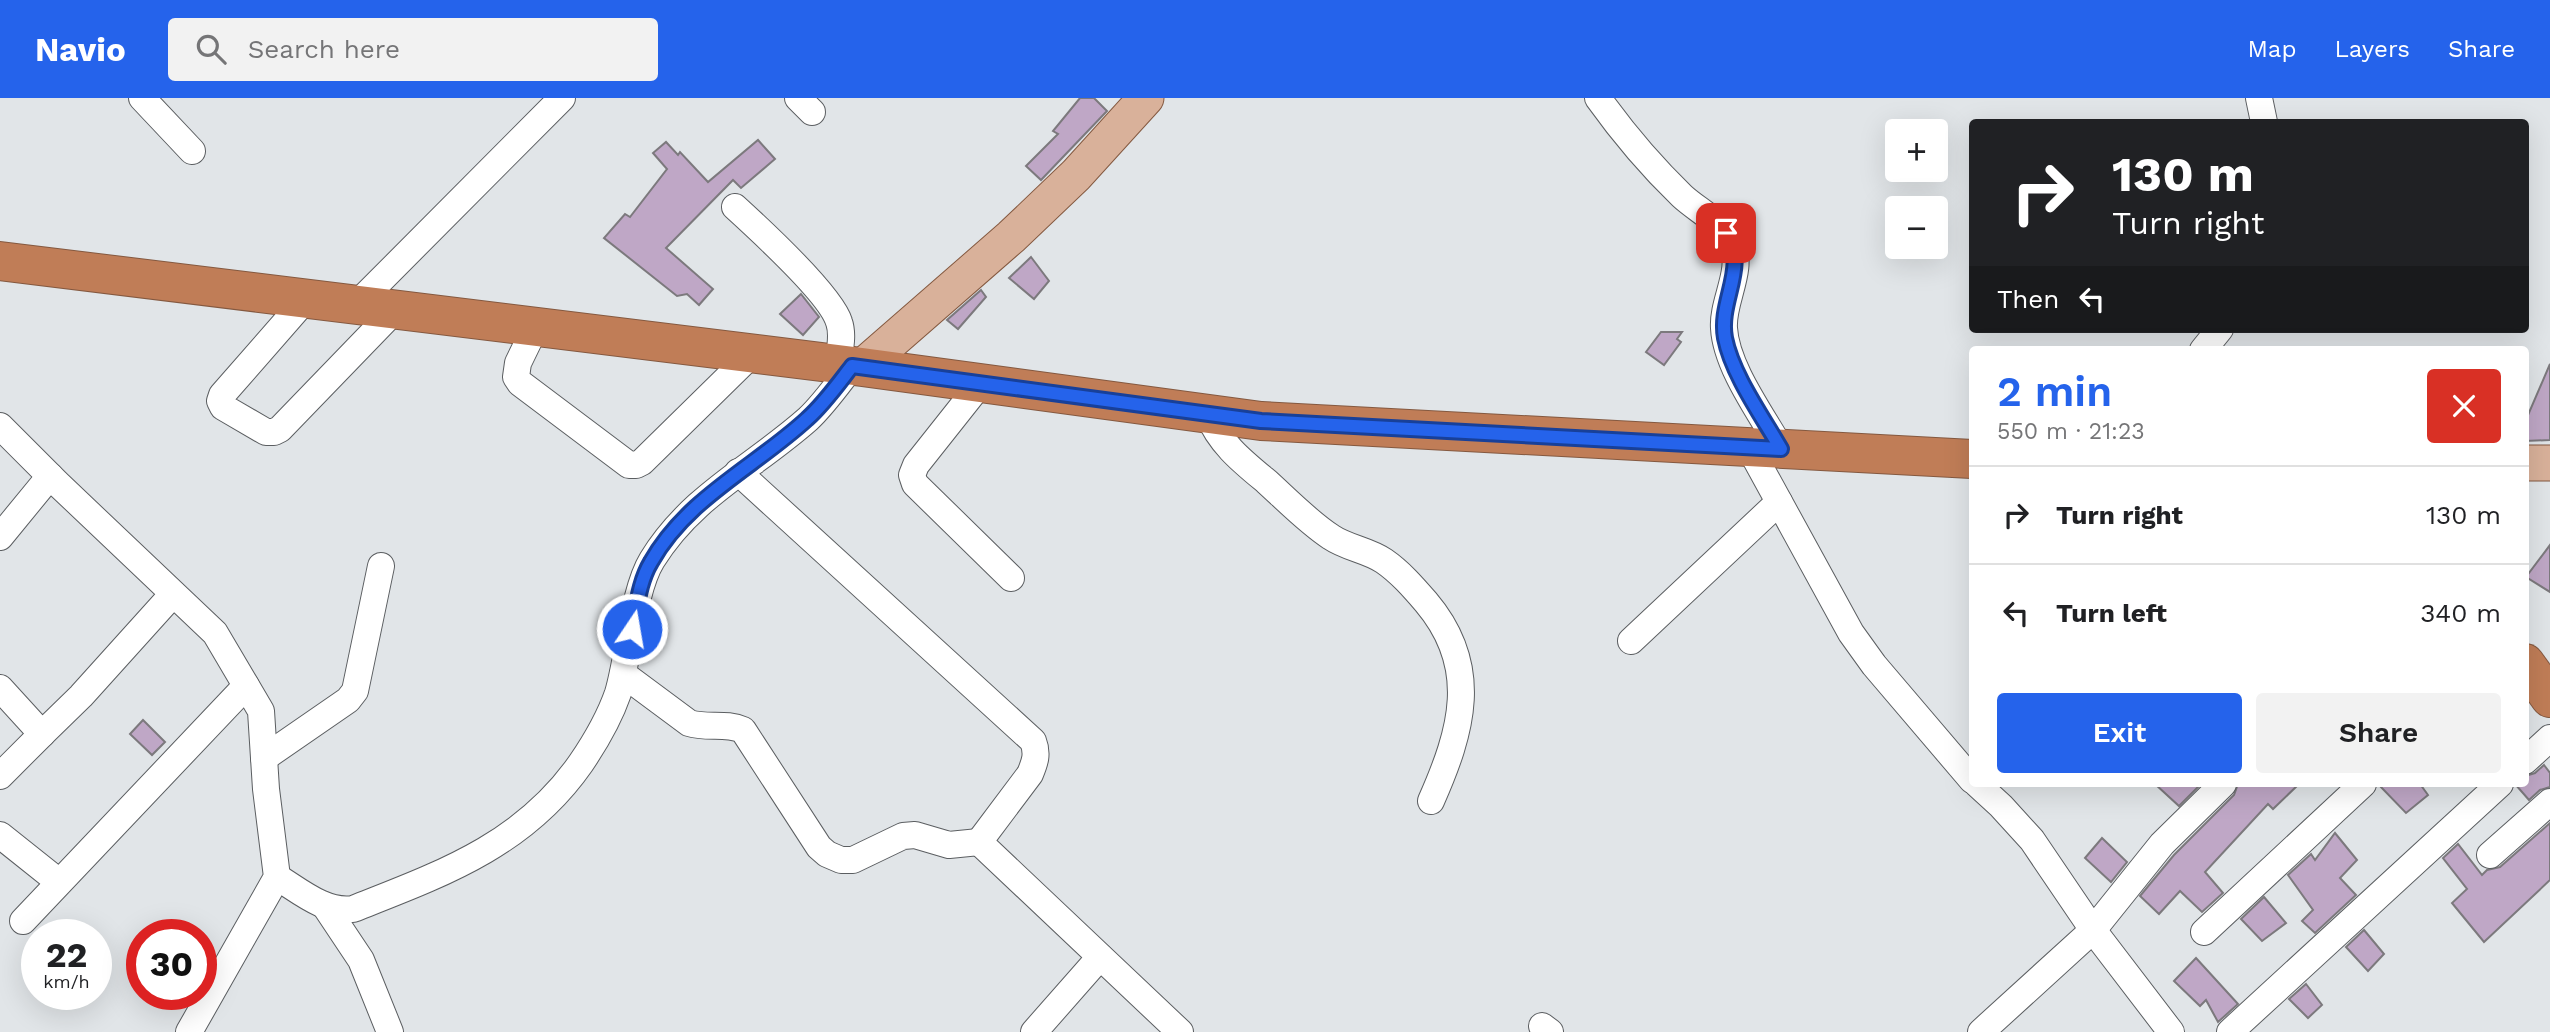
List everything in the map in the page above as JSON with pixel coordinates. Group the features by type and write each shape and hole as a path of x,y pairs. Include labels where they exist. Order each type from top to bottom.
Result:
{"highway":[{"path":"6,270 356,305 851,366 1261,421 1969,459"},
{"path":"2529,669 2550,698"}],"main road":[{"path":"851,366 1011,237 1066,184 1146,98"},
{"path":"2529,463 2550,463"}],"street":[{"path":"142,98 192,151"},
{"path":"356,305 562,98"},
{"path":"1598,98 1645,158 1685,198 1713,220 1732,242 1735,268 1726,307 1725,338 1746,387 1779,502 1861,648 1969,776"},
{"path":"2259,98 2263,119"},
{"path":"277,877 325,906 342,911 436,876 500,842 526,824 563,788 599,737 617,695 642,584 651,561 696,505 809,418 851,366 833,310 798,269 734,207"},
{"path":"306,299 222,395 220,401 223,407 266,432 280,429 395,310"},
{"path":"536,328 515,370 520,383 629,465 642,462 751,355"},
{"path":"981,383 916,466 912,475 915,484 1011,578"},
{"path":"1208,414 1234,454 1330,537 1384,561 1411,584 1433,610 1448,635 1458,661 1462,687 1459,722 1450,759 1431,800"},
{"path":"0,426 215,633 261,711 277,877 189,1032"},
{"path":"623,674 689,723 701,726 730,724 743,730 819,847 841,860 853,860 903,836 915,835 949,845 979,842 1030,774 1037,751 1033,741 738,472"},
{"path":"0,537 50,476"},
{"path":"1631,641 1779,502"},
{"path":"264,758 348,700 355,691 360,679 381,566"},
{"path":"0,776 81,696 173,594"},
{"path":"25,919 246,686"},
{"path":"0,688 42,733"},
{"path":"2529,757 2550,738"},
{"path":"1980,787 2032,840 2094,930 2171,1032"},
{"path":"1981,1032 2094,930 2162,844 2220,787"},
{"path":"2204,932 2360,787"},
{"path":"2230,1032 2497,787"},
{"path":"2490,855 2550,802"},
{"path":"0,835 59,883"},
{"path":"979,842 1180,1032"},
{"path":"325,906 360,960 390,1032"},
{"path":"1034,1032 1100,957"}],"building":[{"path":"1080,98 1094,98 1107,111 1041,180 1026,166 1058,134 1053,131"},
{"path":"758,140 775,159 741,188 733,180 666,248 713,289 699,305 687,294 677,296 604,238 625,214 630,217 667,169 653,153 666,142 678,155 680,152 708,182"},
{"path":"1031,257 1049,281 1034,299 1009,278"},
{"path":"981,290 986,297 958,329 947,320"},
{"path":"801,294 819,317 803,335 780,314"},
{"path":"1661,332 1682,332 1677,339 1681,342 1664,365 1646,352"},
{"path":"2550,364 2550,440 2529,441 2529,413"},
{"path":"2550,545 2550,592 2529,579 2529,573"},
{"path":"143,720 165,742 152,755 130,734"},
{"path":"2544,765 2550,773 2550,787 2540,790 2529,800 2518,787 2529,787 2529,775"},
{"path":"2158,787 2198,787 2179,806"},
{"path":"2237,787 2296,787 2273,809 2268,804 2205,872 2223,893 2202,912 2180,891 2159,914 2140,896 2174,855 2234,795"},
{"path":"2381,787 2422,787 2428,795 2406,813"},
{"path":"2550,823 2550,880 2484,942 2452,903 2467,889 2443,858 2458,844 2482,875 2487,870 2500,867"},
{"path":"2335,833 2357,860 2340,878 2356,895 2315,933 2302,921 2313,910 2288,875 2311,854 2315,860"},
{"path":"2102,838 2127,862 2111,882 2085,858"},
{"path":"2264,897 2286,923 2262,941 2241,919"},
{"path":"2364,930 2384,954 2368,971 2346,947"},
{"path":"2196,958 2238,1004 2218,1022 2206,1000 2200,1006 2174,981"},
{"path":"2306,984 2322,1005 2308,1018 2289,999"}],"route":[{"path":"632,629 645,574 651,561 679,524 696,505 809,418 852,366 1261,421 1781,449 1746,387 1725,338 1726,307 1735,268 1735,252 1726,233"}]}
